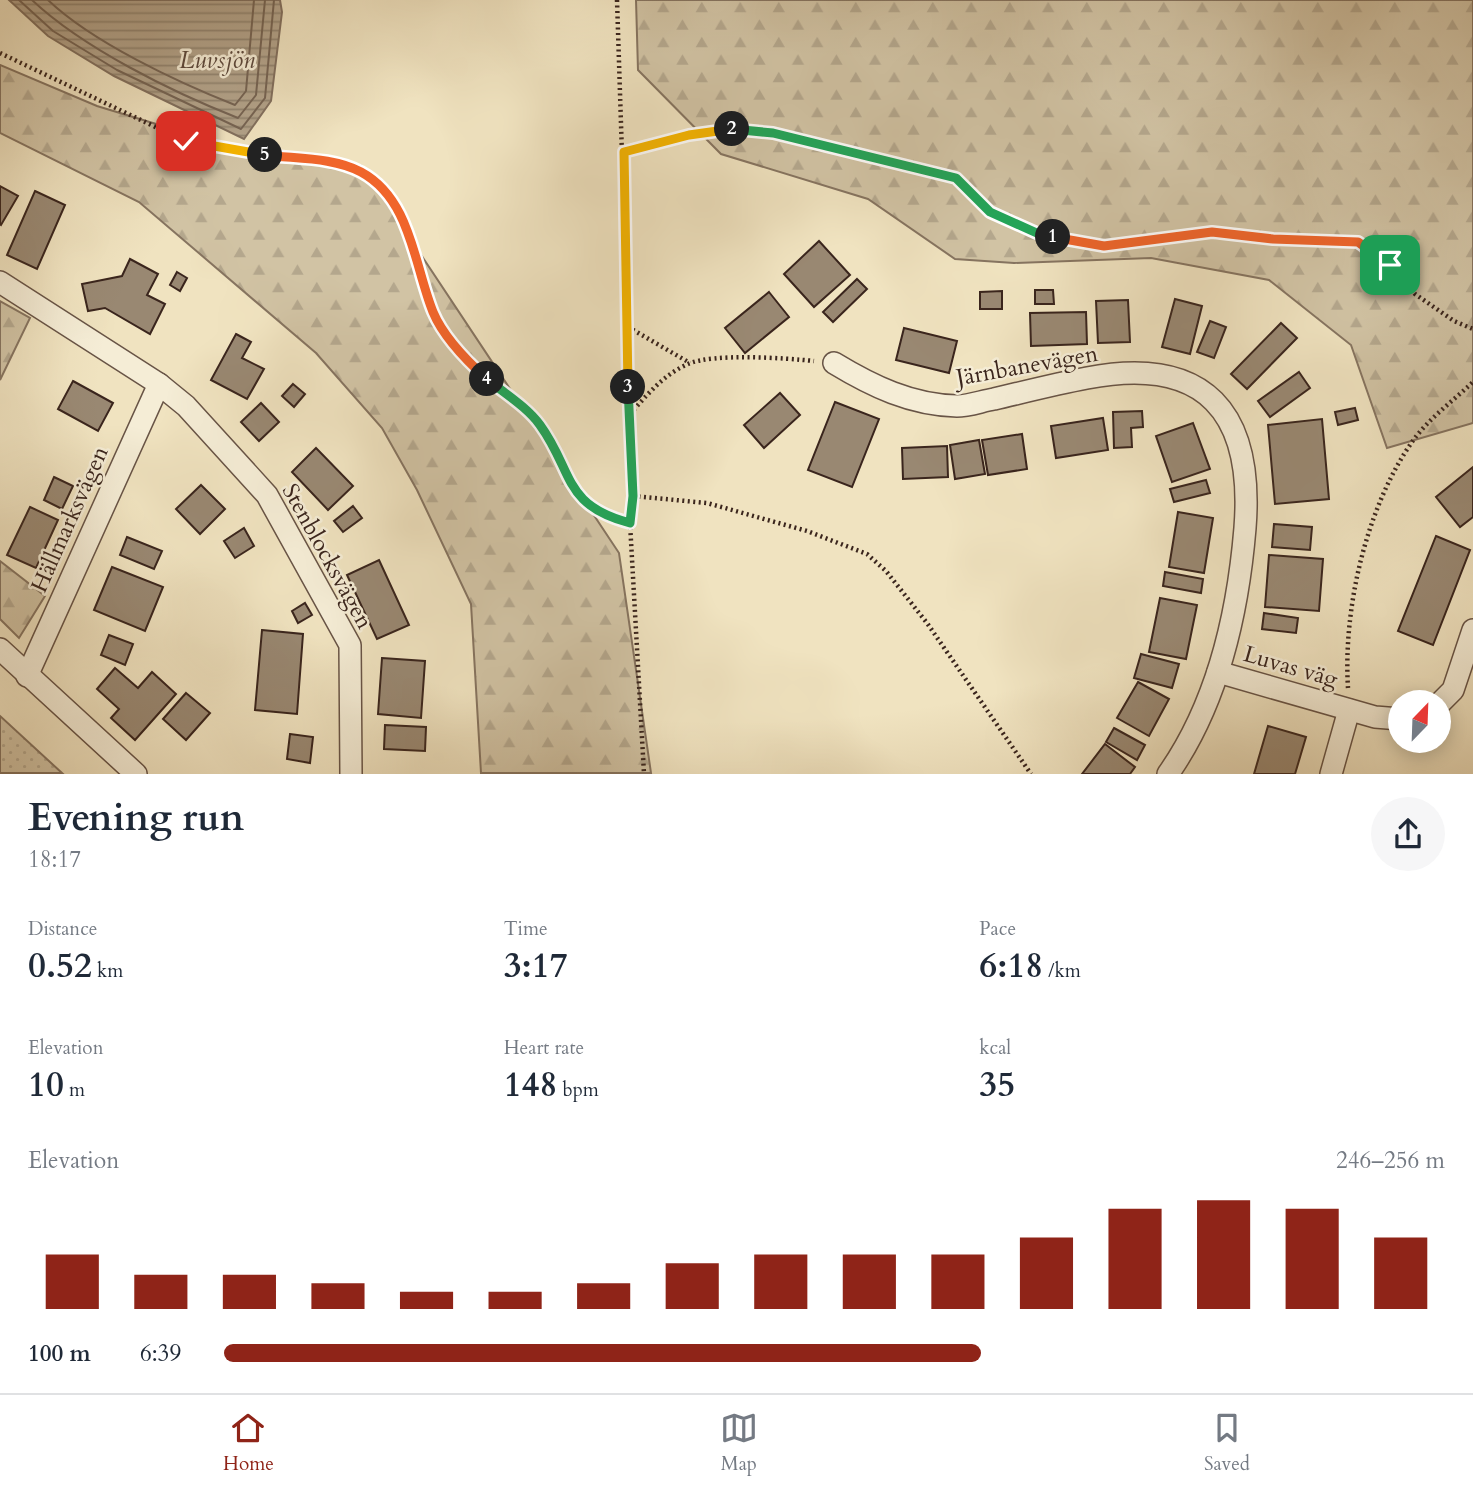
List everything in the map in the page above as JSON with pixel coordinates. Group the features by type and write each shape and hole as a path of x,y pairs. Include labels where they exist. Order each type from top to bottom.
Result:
{"street":[{"name":"Stenblocksvägen","path":"0,282 159,384 186,406 267,495 350,645 351,774"},
{"name":"Järnbanevägen","path":"834,363 866,382 896,395 960,407 1089,377 1136,374 1171,377 1204,390 1216,400 1241,447 1246,483 1242,565 1218,672 1197,723 1168,774"},
{"name":"Hällmarksvägen","path":"27,676 159,384"},
{"path":"1451,692 1473,630"},
{"path":"0,649 136,774"},
{"name":"Luvas väg","path":"1218,672 1375,718 1388,719"},
{"name":"Luvas väg","path":"1331,774 1349,710"}],"path":[{"path":"617,0 633,496 630,523 644,774"},
{"path":"0,52 186,141 212,148 337,163 361,172 381,187 396,206 434,315 471,365 536,420 571,486 582,499 597,511 630,523"},
{"path":"624,152 729,128 773,133 956,178 990,212 1052,237 1104,246 1212,232 1273,239 1358,242 1390,265 1415,294 1454,321 1473,329"},
{"path":"627,327 690,363"},
{"path":"629,415 664,378 690,363 767,356 834,363"},
{"path":"1349,710 1346,654 1354,595 1379,501 1413,440 1473,382"},
{"path":"633,496 707,503 807,531 867,554 886,570 927,623 1031,774"}],"green space":[{"path":"636,0 1473,0 1473,423 1387,448 1351,345 1269,280 1151,258 1014,263 955,259 868,199 721,154 638,70"},
{"path":"0,65 97,106 222,144 362,166 619,553 651,773 481,773 471,604 417,490 382,428 316,353 139,202 0,133"},
{"path":"0,301 30,318 0,380"},
{"path":"0,561 45,596 19,638 0,619"},
{"path":"0,716 62,773 0,773"}],"water":[{"name":"Luvsjön","path":"9,0 280,0 282,12 271,101 244,139 114,76 48,36"}],"building":[{"path":"0,186 18,196 1,225 0,224"},
{"path":"35,191 65,205 37,269 7,255"},
{"path":"819,241 850,275 814,307 784,274"},
{"path":"130,259 158,274 147,295 165,304 150,334 105,308 88,311 82,284 122,276"},
{"path":"177,272 187,278 180,291 170,285"},
{"path":"857,279 867,289 833,322 823,312"},
{"path":"1035,290 1053,290 1054,304 1035,304"},
{"path":"1002,291 1002,309 980,309 980,292"},
{"path":"769,292 789,317 745,353 725,328"},
{"path":"1175,299 1202,306 1190,354 1162,347"},
{"path":"1128,300 1130,342 1098,343 1096,301"},
{"path":"1086,312 1087,344 1031,346 1030,313"},
{"path":"1210,321 1226,327 1214,358 1197,352"},
{"path":"1281,323 1297,338 1247,389 1231,374"},
{"path":"904,328 957,341 949,373 896,360"},
{"path":"236,334 251,342 242,358 264,369 247,399 211,380"},
{"path":"1299,372 1310,388 1270,417 1258,401"},
{"path":"73,381 113,403 98,431 58,409"},
{"path":"293,384 305,394 294,407 282,396"},
{"path":"780,393 800,415 764,448 744,425"},
{"path":"835,402 879,419 852,487 808,470"},
{"path":"261,403 279,422 259,441 241,422"},
{"path":"1355,408 1358,420 1338,425 1335,412"},
{"path":"1142,411 1143,427 1131,428 1132,447 1114,448 1113,412"},
{"path":"1103,418 1108,450 1056,458 1051,426"},
{"path":"1322,419 1329,499 1275,504 1268,425"},
{"path":"1193,423 1210,469 1172,482 1156,436"},
{"path":"1022,434 1027,469 988,475 982,440"},
{"path":"979,440 985,474 955,479 950,445"},
{"path":"947,446 948,477 903,479 902,448"},
{"path":"316,448 353,486 328,510 292,472"},
{"path":"1473,467 1473,517 1460,527 1436,497"},
{"path":"54,477 73,486 62,509 44,500"},
{"path":"1206,480 1210,493 1174,502 1170,489"},
{"path":"201,485 225,509 200,534 176,509"},
{"path":"353,506 362,518 343,532 334,521"},
{"path":"30,507 58,520 36,568 7,555"},
{"path":"1178,512 1213,518 1204,573 1169,567"},
{"path":"1274,524 1312,527 1310,550 1272,547"},
{"path":"244,528 254,546 235,558 224,541"},
{"path":"1436,536 1470,550 1433,645 1398,631"},
{"path":"127,537 162,551 154,569 120,555"},
{"path":"1269,555 1323,559 1319,611 1265,607"},
{"path":"379,560 409,625 377,639 347,575"},
{"path":"112,567 163,587 145,631 94,610"},
{"path":"1165,572 1203,579 1201,593 1163,586"},
{"path":"1160,598 1197,605 1186,659 1149,652"},
{"path":"305,603 312,615 298,623 292,611"},
{"path":"1264,613 1298,618 1296,633 1262,629"},
{"path":"262,630 303,634 297,714 255,710"},
{"path":"109,635 133,644 125,665 101,655"},
{"path":"1141,654 1179,664 1172,688 1134,678"},
{"path":"382,658 425,661 421,718 378,714"},
{"path":"115,668 138,688 152,672 176,694 135,740 111,718 119,709 97,689"},
{"path":"1138,682 1169,699 1149,736 1117,718"},
{"path":"186,693 210,713 186,740 163,719"},
{"path":"385,725 426,727 425,751 384,749"},
{"path":"1268,726 1306,737 1295,774 1254,774"},
{"path":"1114,728 1145,745 1137,760 1106,742"},
{"path":"290,734 313,737 310,763 287,759"},
{"path":"1105,744 1135,767 1130,774 1082,774"}],"route":[{"path":"186,141 212,148 337,163 361,172 381,187 396,206 405,226 434,315 471,365 536,420 547,436 571,486 582,499 597,511 630,523 633,496 627,365 624,152 729,128 773,133 956,178 990,212 1039,234 1104,246 1212,232 1273,239 1358,242 1390,265"}]}
